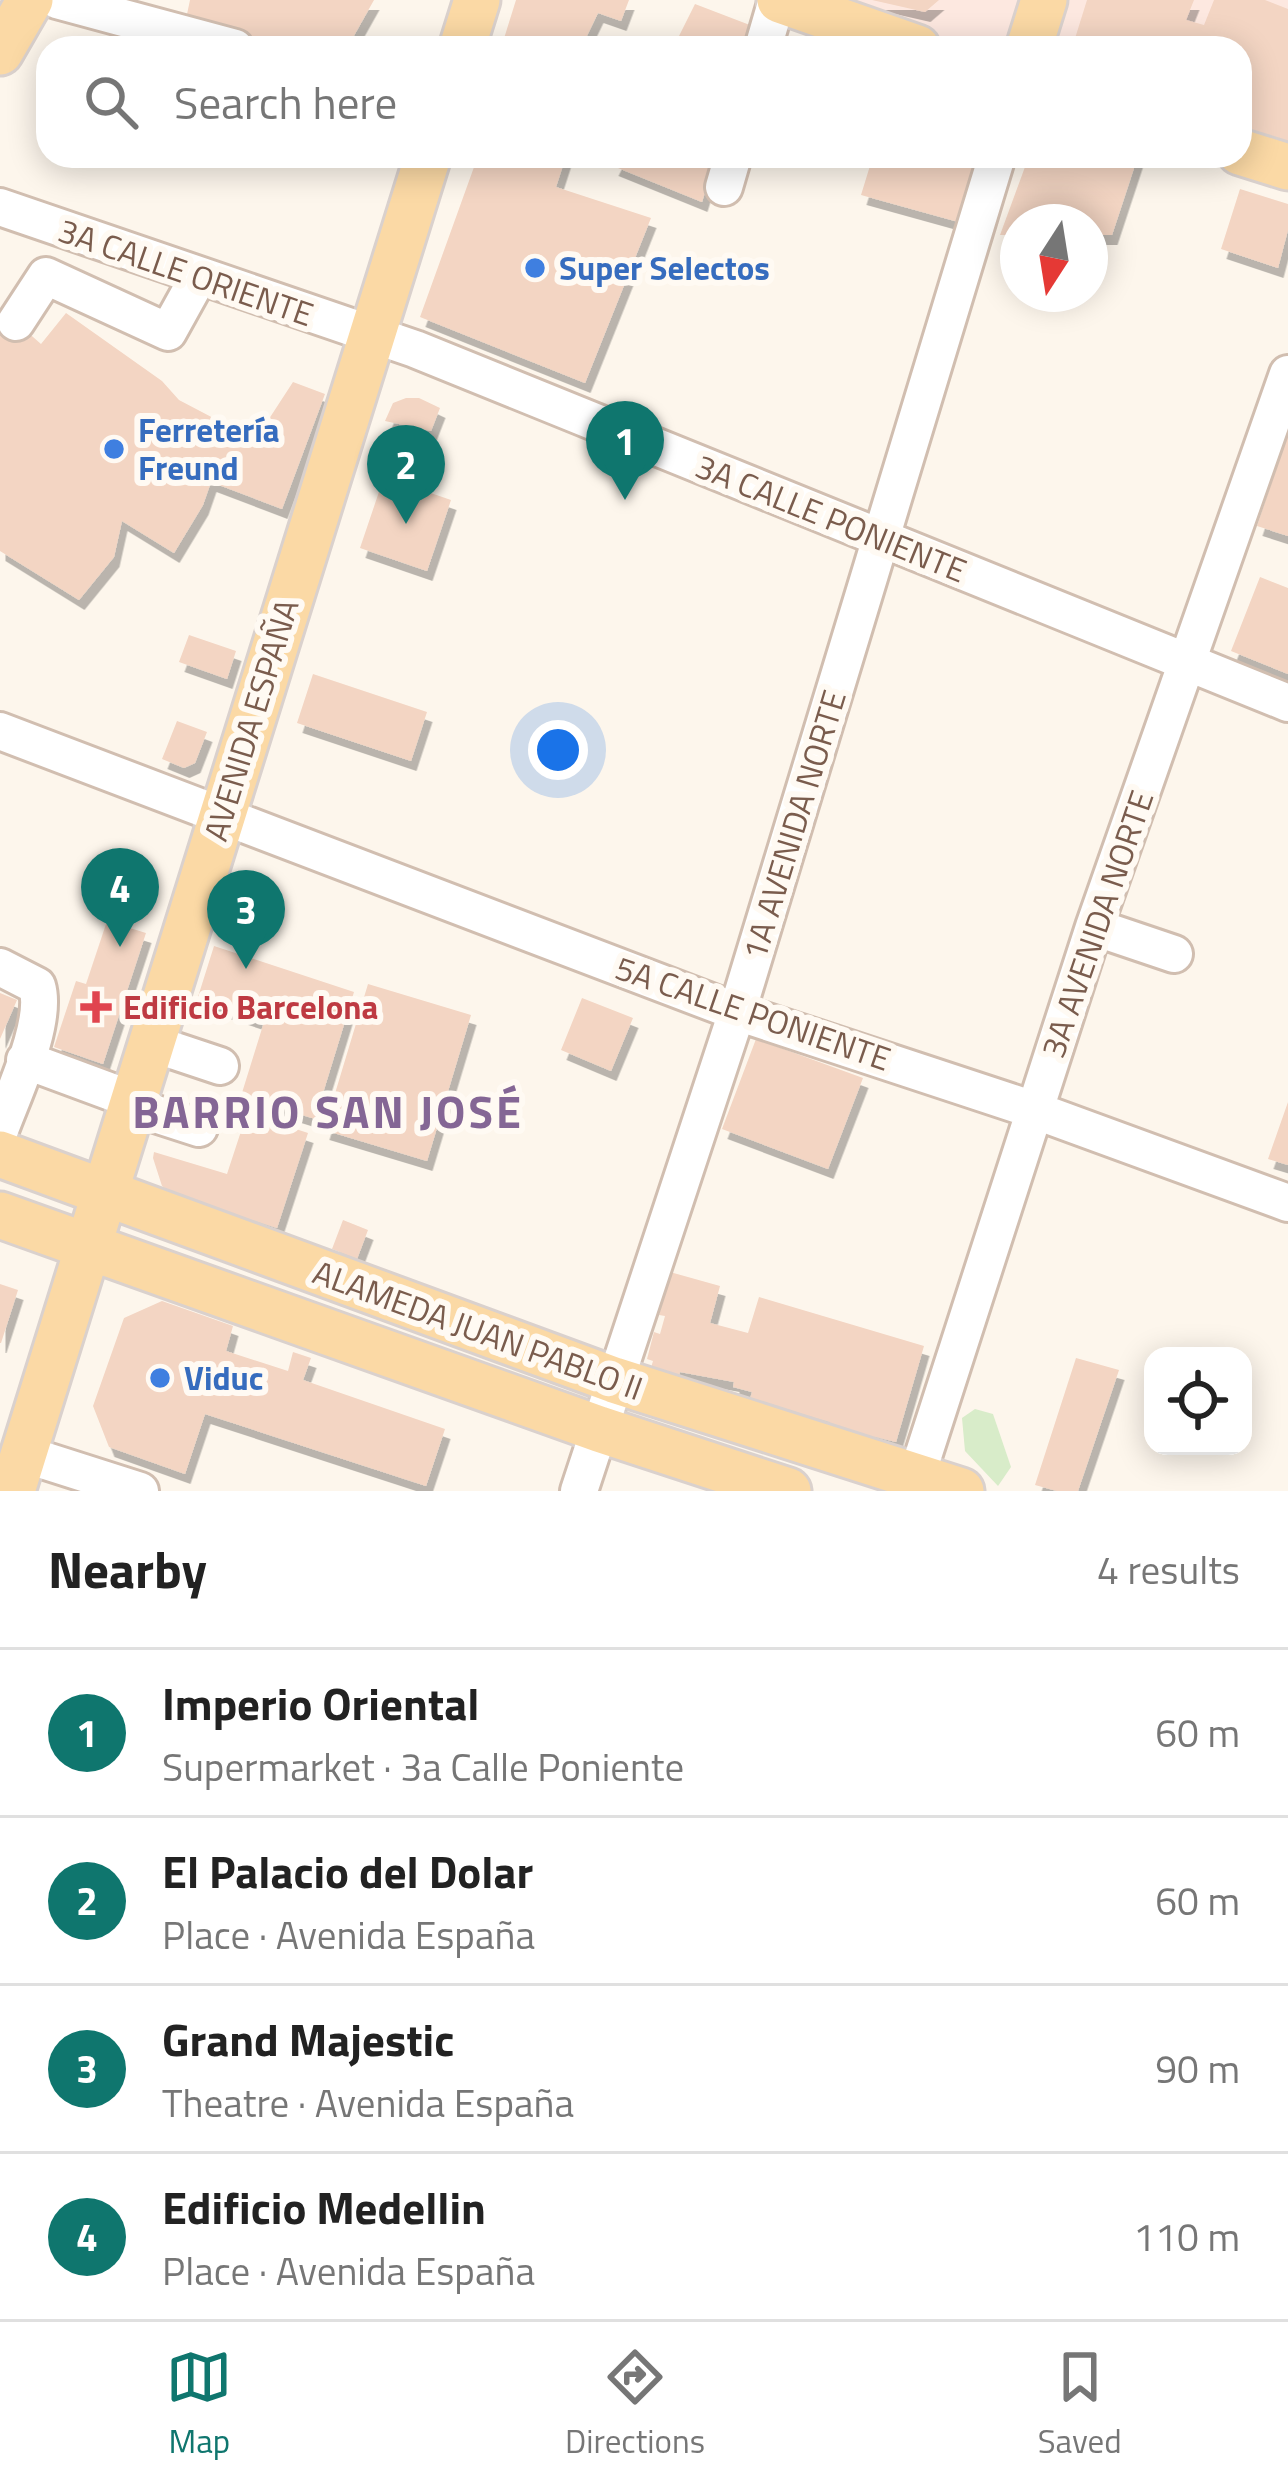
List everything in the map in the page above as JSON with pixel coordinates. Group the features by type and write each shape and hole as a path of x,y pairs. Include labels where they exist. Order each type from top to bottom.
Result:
{"main road":[{"path":"0,52 30,0"},
{"path":"466,36 476,0"},
{"path":"778,0 882,36"},
{"path":"1033,36 1045,0"},
{"path":"1252,156 1288,167"},
{"name":"AVENIDA ESPAÑA","path":"18,1472 424,168"},
{"name":"ALAMEDA JUAN PABLO II","path":"0,1154 98,1222 607,1403 903,1487 961,1491"},
{"path":"0,1182 98,1222"},
{"name":"ALAMEDA JUAN PABLO II","path":"0,1215 98,1222"},
{"name":"ALAMEDA JUAN PABLO II","path":"607,1403 788,1491"}],"street":[{"path":"57,0 190,36"},
{"path":"767,36 778,0"},
{"name":"1A AVENIDA NORTE","path":"580,1491 737,1012 993,168"},
{"name":"3A CALLE ORIENTE","path":"0,207 374,334"},
{"path":"54,228 31,269 168,332 199,276"},
{"path":"16,322 46,276"},
{"name":"3A CALLE PONIENTE","path":"374,334 1288,703"},
{"name":"3A AVENIDA NORTE","path":"903,1487 1288,374"},
{"name":"5A CALLE PONIENTE","path":"0,731 737,1012 1034,1110 1288,1202"},
{"path":"1094,927 1174,954"},
{"path":"0,968 37,986 40,998 25,1060 0,1130"},
{"path":"151,1042 220,1066"},
{"path":"25,1060 200,1128"},
{"path":"18,1472 140,1491"}],"shaded area":[{"path":"782,0 1288,0 1288,166 1252,78 1252,36 892,36"}],"green space":[{"path":"975,1409 993,1414 1011,1467 998,1486 965,1451 962,1418"}],"building":[{"path":"190,0 374,0 354,36 249,36 186,19"},
{"path":"516,0 629,0 621,21 598,13 587,36 505,36"},
{"path":"872,0 939,0 925,12"},
{"path":"1087,0 1194,0 1186,20 1204,25 1214,0 1265,0 1288,9 1288,144 1252,137 1252,36 1076,36"},
{"path":"695,4 755,27 752,36 679,36"},
{"name":"Super Selectos","path":"474,168 562,168 556,187 651,218 585,383 420,317"},
{"path":"618,168 712,168 702,202"},
{"path":"869,168 978,168 962,223 861,195"},
{"path":"1025,168 1134,168 1112,235 1108,235 1108,204 1011,204"},
{"path":"1240,189 1288,204 1288,230 1278,268 1221,249"},
{"name":"Ferretería Freund","path":"0,308 41,344 66,313 162,381 179,400 238,431 232,440 252,445 293,382 325,394 282,509 211,482 174,553 122,521 114,557 79,600 0,551"},
{"path":"419,398 440,408 431,431 385,421 393,403"},
{"path":"1288,433 1288,536 1257,526"},
{"path":"384,477 451,500 427,571 360,548"},
{"path":"1260,577 1288,588 1288,674 1231,651"},
{"path":"189,635 236,651 227,679 179,662"},
{"path":"313,674 427,712 411,761 297,723"},
{"path":"177,721 207,732 195,763 184,768 162,759"},
{"path":"107,921 146,933 103,1064 54,1047 76,981 86,984"},
{"path":"214,946 354,992 315,1119 241,1096 264,1022 197,1000"},
{"path":"368,984 471,1015 427,1161 324,1130"},
{"path":"0,993 17,1000 0,1039"},
{"path":"582,998 633,1018 611,1071 561,1050"},
{"path":"756,1039 863,1078 828,1169 722,1129"},
{"path":"1288,1102 1288,1165 1268,1159"},
{"path":"247,1113 308,1133 277,1228 175,1195 162,1186 153,1158 154,1152 227,1174"},
{"path":"343,1220 368,1230 357,1259 332,1249"},
{"path":"670,1272 720,1286 710,1323 748,1333 759,1297 924,1346 896,1442 876,1437 872,1448 827,1434 830,1422 750,1399 752,1392 733,1387 734,1382 680,1372 678,1379 650,1371 653,1361 647,1359 654,1332 660,1334 665,1316 659,1315"},
{"path":"0,1284 18,1290 1,1343 0,1343"},
{"path":"162,1301 233,1326 226,1351 288,1371 293,1352 311,1358 303,1380 445,1429 426,1486 205,1414 185,1474 109,1447 93,1406 124,1318"},
{"path":"1076,1358 1119,1370 1078,1491 1057,1491 1035,1485"}],"place":[{"name":"Super Selectos","path":"535,268"},
{"name":"Ferretería Freund","path":"114,449"},
{"name":"Imperio Oriental","path":"625,500"},
{"name":"El Palacio del Dolar","path":"406,524"},
{"name":"Edificio Medellin","path":"120,947"},
{"name":"Grand Majestic","path":"246,969"},
{"name":"Edificio Barcelona","path":"96,1007"},
{"name":"Viduc","path":"160,1378"}],"district":[{"name":"BARRIO SAN JOSÉ","path":"328,1112"}]}
